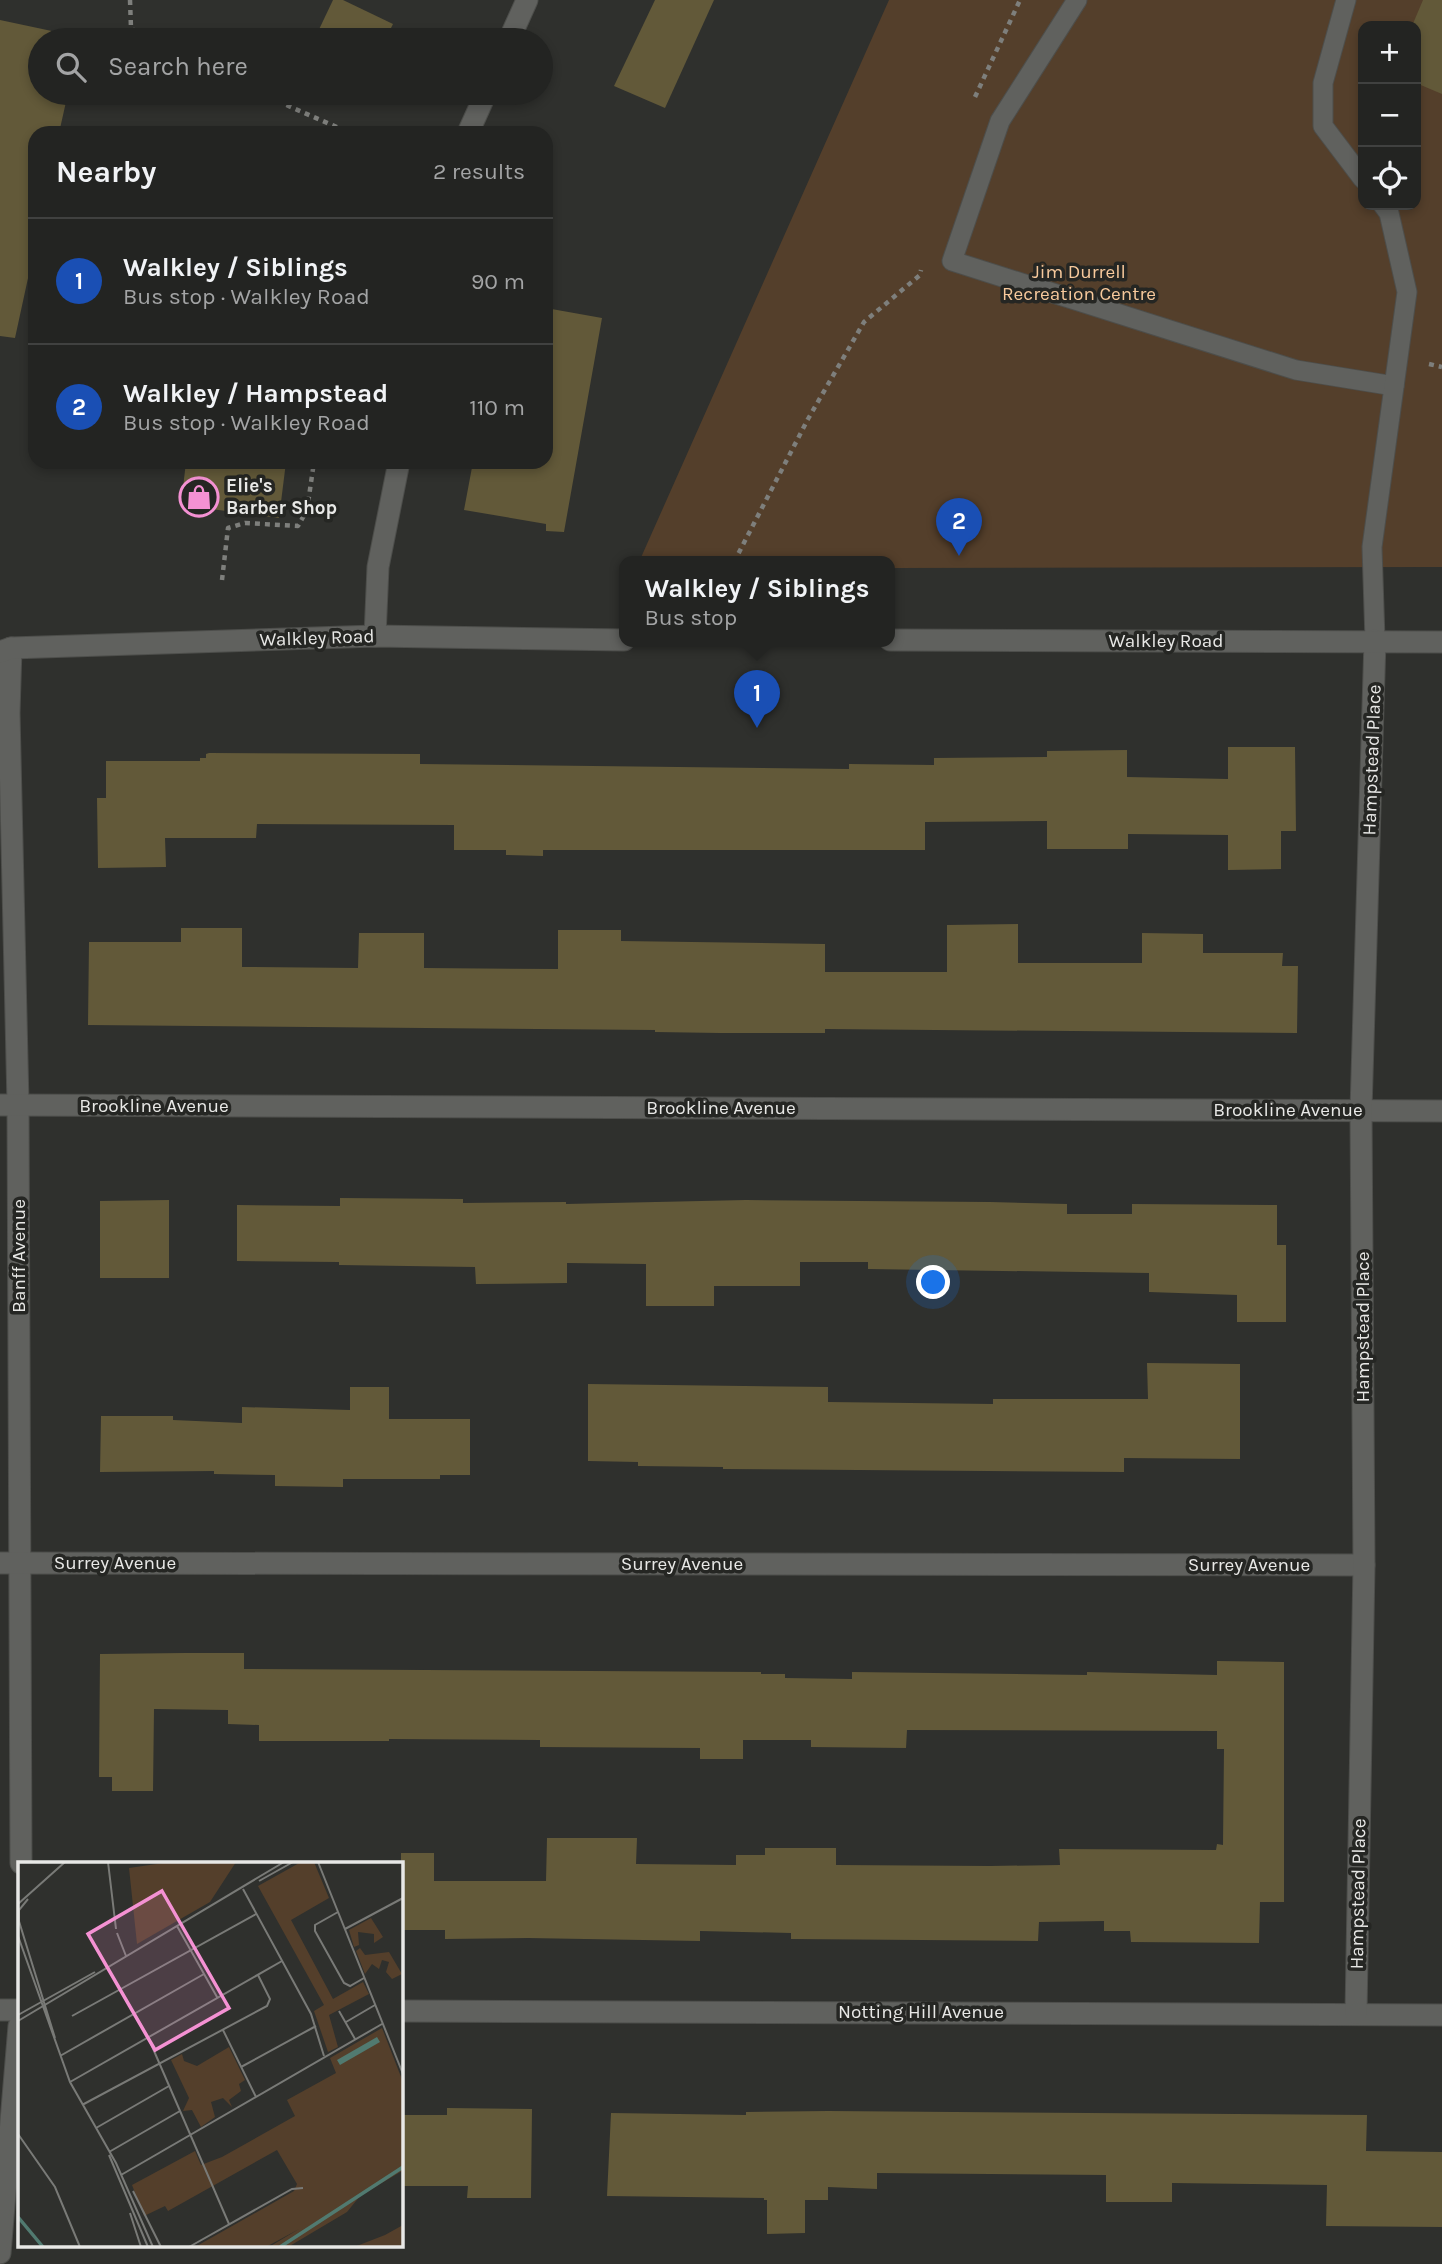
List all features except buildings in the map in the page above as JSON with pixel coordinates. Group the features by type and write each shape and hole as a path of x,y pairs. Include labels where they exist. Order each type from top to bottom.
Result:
{"street":[{"path":"514,28 527,0"},
{"path":"471,126 481,105"},
{"path":"375,636 378,567 398,469"},
{"name":"Walkley Road","path":"4,647 375,636 619,640"},
{"name":"Walkley Road","path":"895,640 1442,642"},
{"name":"Hampstead Place","path":"1356,2013 1364,1565 1361,1110 1375,640"},
{"name":"Banff Avenue","path":"4,647 9,726 11,1563 21,1862"},
{"name":"Brookline Avenue","path":"9,1104 1442,1111"},
{"name":"Surrey Avenue","path":"11,1563 1364,1565"},
{"path":"0,2010 18,2010"},
{"name":"Notting Hill Avenue","path":"402,2011 1442,2015"},
{"path":"0,2253 18,2037"}],"lane":[{"path":"1077,0 1000,121 952,261 1296,370 1394,386"},
{"path":"1346,0 1324,83 1323,126 1358,172"},
{"path":"1375,640 1372,547 1407,292 1387,210"}],"path":[{"path":"130,0 131,28"},
{"path":"974,98 1020,0"},
{"path":"286,105 334,126"},
{"path":"737,556 808,419 864,323 920,275 924,262"},
{"path":"222,580 228,528 245,523 298,526 307,510 313,469"}],"green space":[{"name":"Jim Durrell Recreation Centre","path":"889,0 1442,0 1442,567 895,568 895,556 642,556"}],"place":[{"name":"Elie's Barber Shop","path":"199,497"},
{"name":"Walkley / Hampstead","path":"959,556"},
{"name":"Walkley / Siblings","path":"757,728"}]}
